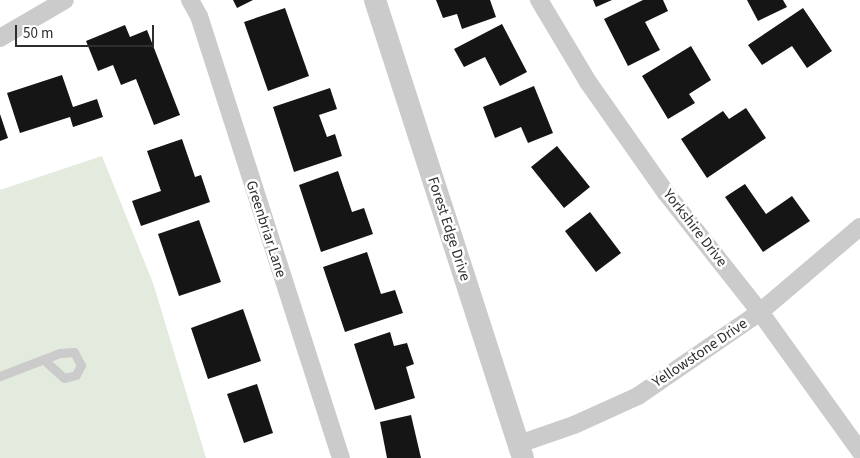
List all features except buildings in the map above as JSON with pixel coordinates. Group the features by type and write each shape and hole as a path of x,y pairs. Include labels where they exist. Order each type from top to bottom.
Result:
{"street":[{"path":"0,38 65,0"},
{"name":"Greenbriar Lane","path":"190,0 199,16 341,458"},
{"name":"Forest Edge Drive","path":"374,0 521,451"},
{"name":"Yorkshire Drive","path":"539,0 588,82 638,153 760,312 860,451"},
{"name":"Yellowstone Drive","path":"521,451 638,396 760,312 860,227"}],"lane":[{"path":"0,376 44,360"}],"shaded area":[{"path":"102,156 153,283 206,458 0,458 0,190"}]}
